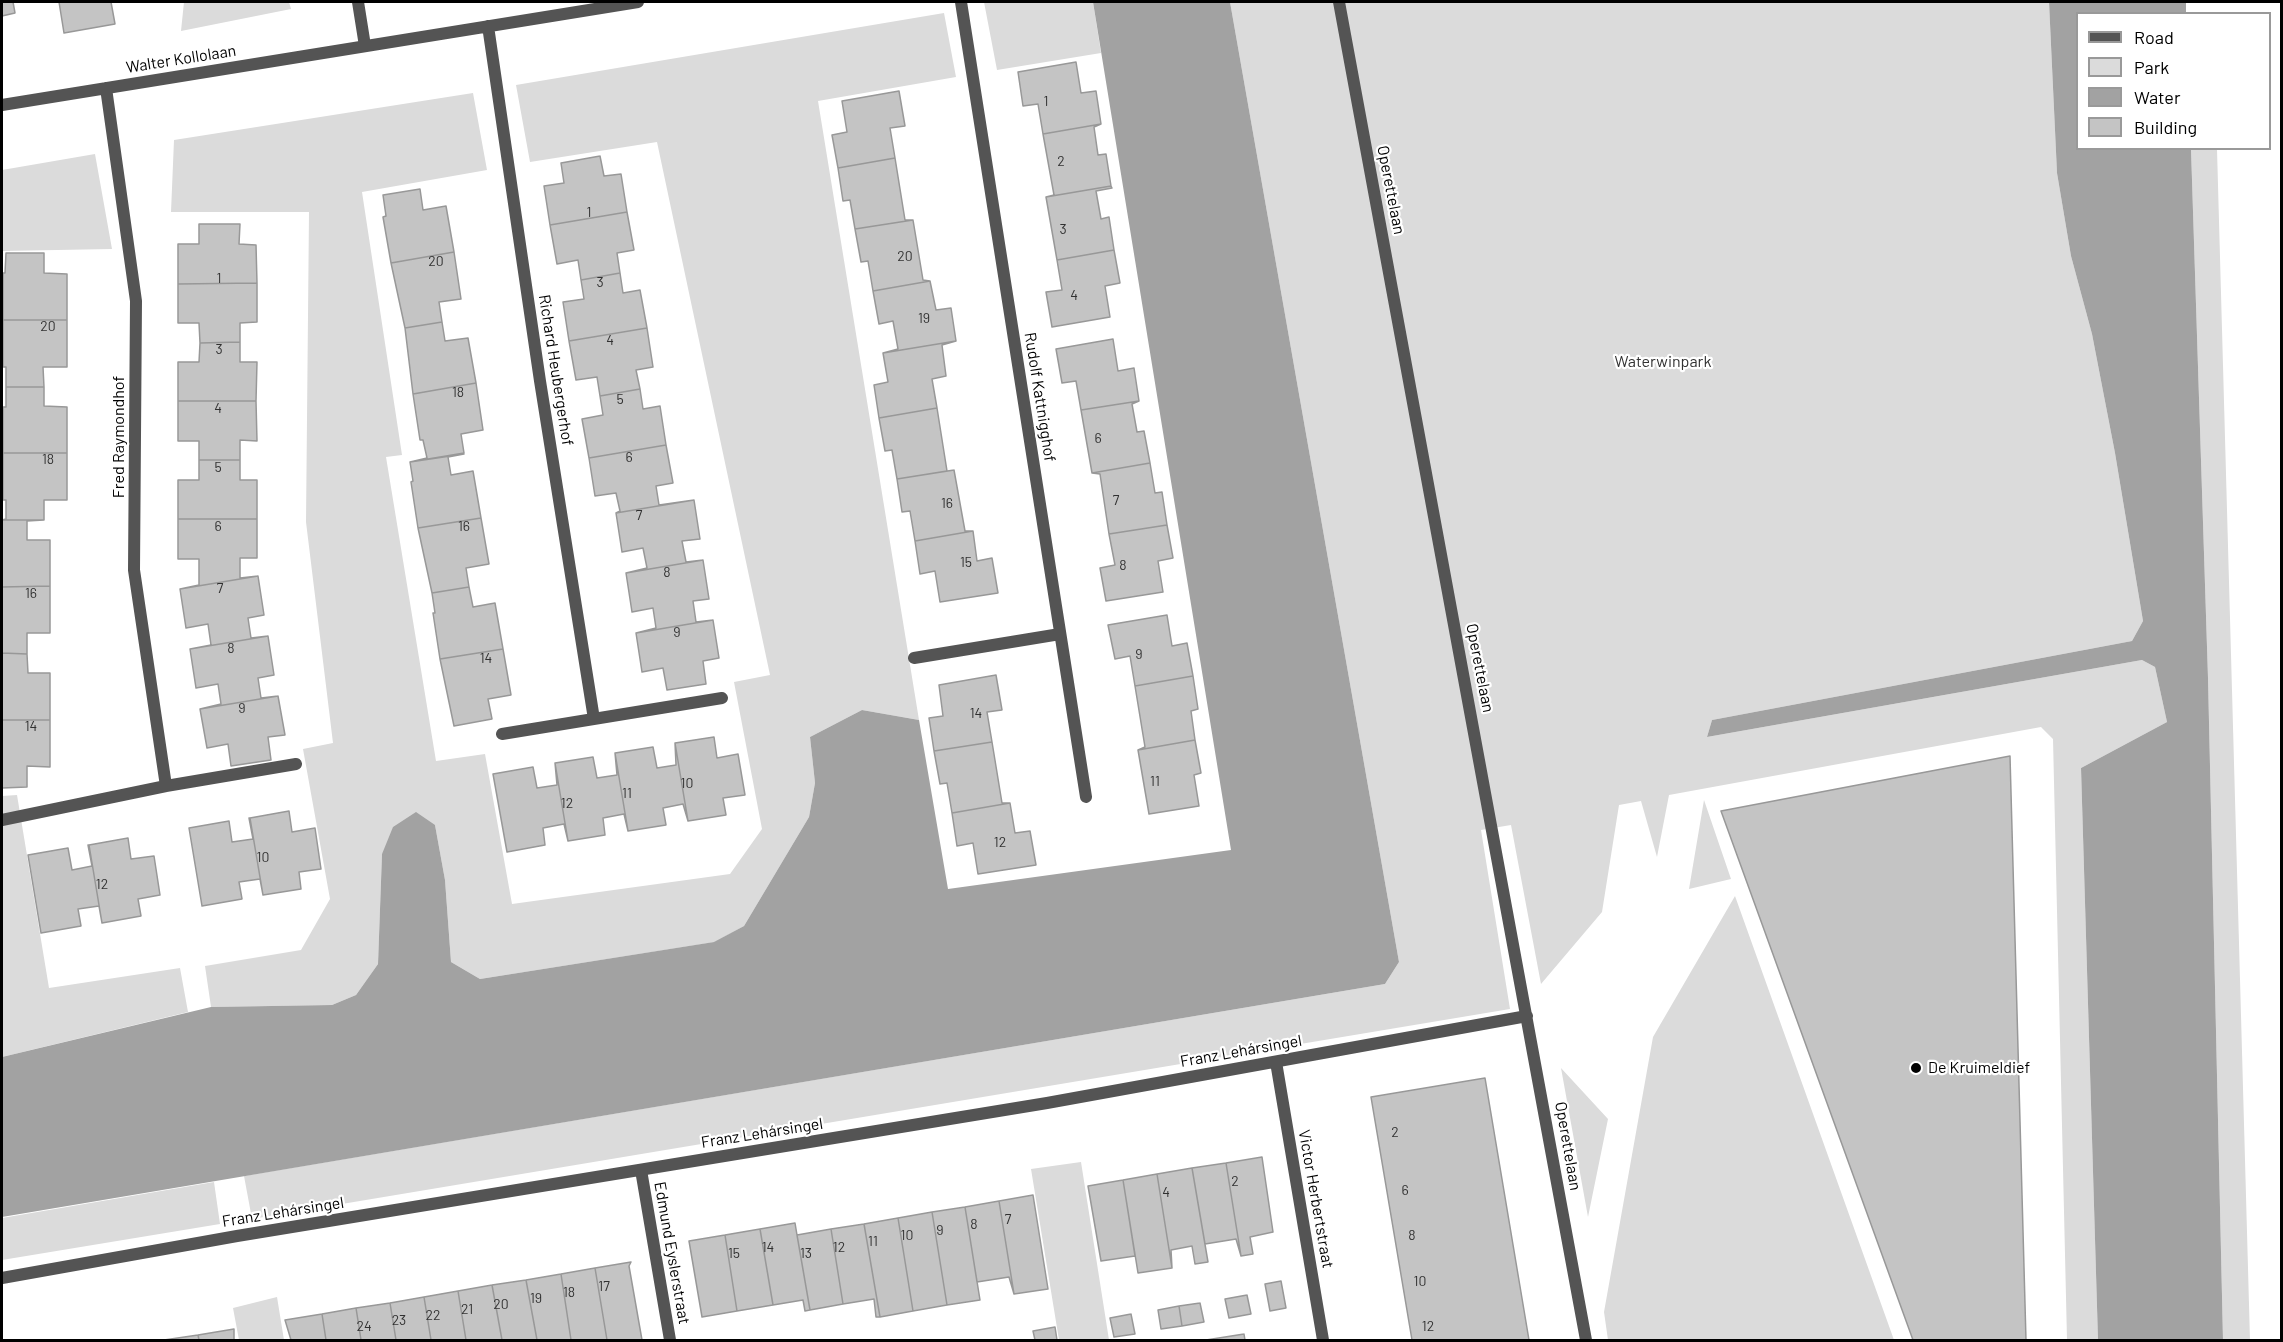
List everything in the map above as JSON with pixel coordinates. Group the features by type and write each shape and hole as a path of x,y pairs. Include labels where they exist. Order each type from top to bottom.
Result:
{"street":[{"path":"358,2 365,46"},
{"name":"Walter Kollolaan","path":"2,105 638,2"},
{"name":"Rudolf Kattnigghof","path":"961,2 1086,797"},
{"name":"Operettelaan","path":"1339,2 1586,1341"},
{"name":"Richard Heubergerhof","path":"488,26 540,381 594,719"},
{"name":"Fred Raymondhof","path":"106,88 136,301 134,570 166,786"},
{"path":"914,658 1060,634"},
{"path":"502,734 722,698"},
{"path":"2,820 166,786 296,764"},
{"name":"Franz Lehársingel","path":"2,1278 237,1236 1276,1062 1527,1016"},
{"name":"Victor Herbertstraat","path":"1276,1062 1323,1341"},
{"name":"Edmund Eyslerstraat","path":"641,1170 670,1341"}],"green space":[{"path":"184,2 289,2 291,9 181,31"},
{"path":"984,2 1093,2 1101,53 997,70"},
{"name":"Waterwinpark","path":"1230,2 2049,2 2057,173 2071,256 2092,334 2115,453 2143,621 2132,641 1712,720 1707,737 2142,660 2155,667 2167,722 2081,768 2098,1340 2067,1340 2053,739 2041,727 1669,795 1657,857 1641,801 1619,805 1602,912 1541,984 1511,825 1481,830 1510,1009 252,1219 244,1176 1385,984 1399,962"},
{"path":"944,13 956,77 818,101 919,720 862,710 810,737 815,783 809,817 744,926 715,942 480,979 451,962 445,880 435,825 382,854 378,964 356,995 332,1005 211,1007 205,966 301,950 330,899 303,749 333,743 306,522 309,212 171,212 174,140 473,93 487,170 362,192 402,455 386,457 436,761 485,754 512,904 730,874 762,829 734,682 770,675 657,142 530,162 516,85"},
{"path":"2191,150 2217,150 2250,1340 2223,1340 2208,678"},
{"path":"95,154 112,249 2,251 2,170"},
{"path":"17,795 49,988 180,968 188,1012 2,1057 2,796"},
{"path":"1704,800 1731,879 1689,889"},
{"path":"1735,896 1894,1340 1608,1340 1604,1312 1653,1037"},
{"path":"1561,1068 1608,1119 1588,1217"},
{"path":"1081,1162 1109,1340 1059,1340 1031,1169"},
{"path":"214,1182 220,1224 2,1260 2,1218"},
{"path":"277,1297 284,1340 239,1340 233,1308"}],"water":[{"path":"1093,2 1230,2 1399,962 1385,984 2,1217 2,1057 211,1007 332,1005 356,995 378,964 382,854 393,827 416,812 435,825 445,880 451,962 480,979 714,942 744,926 809,817 815,783 810,737 862,710 919,720 948,889 1231,850"},
{"path":"2049,2 2186,2 2186,12 2076,12 2076,150 2191,150 2208,678 2223,1340 2098,1340 2081,768 2167,722 2155,667 2142,660 1707,737 1712,720 2132,641 2143,621 2115,453 2092,334 2071,256 2057,173"}],"building":[{"path":"2,2 13,2 15,13 2,16"},
{"path":"59,2 111,2 115,24 64,33"},
{"path":"1076,62 1081,93 1096,91 1101,124 1043,134 1038,104 1023,106 1018,72"},
{"path":"899,91 905,126 890,128 895,158 838,168 832,135 847,132 842,101"},
{"path":"1101,124 1094,127 1098,155 1106,154 1111,186 1046,197 1054,195 1043,134"},
{"path":"600,156 604,176 621,174 627,212 550,225 544,186 564,183 561,163"},
{"path":"895,158 905,220 913,220 855,229 850,200 843,201 838,168"},
{"path":"1111,186 1112,188 1096,191 1101,219 1109,217 1114,250 1057,260 1046,197"},
{"path":"420,189 423,210 446,206 454,252 391,263 383,217 386,216 383,195"},
{"path":"627,212 634,250 617,253 620,273 581,280 578,260 557,264 550,225"},
{"path":"913,220 923,280 930,281 873,291 868,261 861,262 855,229"},
{"path":"199,224 240,224 239,244 256,245 257,283 178,284 178,244 199,244"},
{"path":"1114,250 1120,283 1105,286 1110,317 1052,327 1046,292 1062,290 1057,260"},
{"path":"454,252 461,299 439,302 442,322 405,328 391,263"},
{"path":"6,253 44,253 44,273 67,274 67,320 3,320 3,273 5,273"},
{"path":"620,273 623,293 640,290 647,328 569,341 563,302 584,299 581,280"},
{"path":"930,281 936,310 951,308 956,341 883,353 898,349 893,321 879,324 873,291"},
{"path":"257,283 257,322 240,323 240,342 200,343 199,323 178,323 178,284"},
{"path":"3,320 67,320 67,367 43,367 44,387 6,387 6,367 3,367"},
{"path":"442,322 445,341 468,338 476,383 413,394 405,328"},
{"path":"647,328 653,367 636,370 640,389 600,396 597,377 576,380 569,341"},
{"path":"1113,339 1118,371 1134,368 1139,401 1081,410 1076,381 1062,383 1056,349"},
{"path":"956,341 942,345 946,376 932,379 937,408 879,418 874,385 888,382 883,353"},
{"path":"240,342 240,362 257,362 256,401 178,401 178,362 199,362 200,343"},
{"path":"476,383 483,430 461,434 464,453 410,462 427,458 423,440 420,440 413,394"},
{"path":"6,387 44,387 44,406 67,407 67,453 3,453 3,407 6,407"},
{"path":"640,389 643,409 660,406 666,445 589,458 582,419 603,415 600,396"},
{"path":"178,401 256,401 257,441 240,440 240,460 199,460 199,441 178,441"},
{"path":"1139,401 1132,404 1137,432 1144,431 1150,463 1092,473 1081,410"},
{"path":"937,408 947,471 897,479 892,450 885,451 879,418"},
{"path":"666,445 673,483 656,486 659,505 694,500 616,513 620,511 616,493 595,496 589,458"},
{"path":"3,453 67,453 67,500 44,500 44,520 2,520 6,519 6,500 3,500"},
{"path":"464,454 448,457 451,475 473,471 481,518 418,528 410,462"},
{"path":"199,460 240,460 240,480 257,480 257,519 178,519 178,480 199,480"},
{"path":"1150,463 1155,493 1162,492 1167,525 1109,534 1100,474 1092,473"},
{"path":"954,470 965,531 973,531 915,541 910,511 902,512 897,479"},
{"path":"694,500 700,539 682,541 686,562 703,560 626,573 647,568 643,548 622,552 616,513"},
{"path":"481,518 489,564 466,568 469,587 432,593 418,528"},
{"path":"178,519 257,519 257,558 240,558 240,578 258,576 180,589 199,585 199,559 178,559"},
{"path":"2,520 44,520 27,521 27,540 50,540 50,586 2,587"},
{"path":"1167,525 1173,558 1158,561 1163,592 1106,601 1100,568 1115,565 1109,534"},
{"path":"973,531 977,561 992,558 998,593 940,602 935,571 920,574 915,541"},
{"path":"703,560 709,599 693,601 696,622 713,620 636,633 656,628 653,608 632,612 626,573"},
{"path":"258,576 264,615 248,618 251,638 268,636 190,649 211,645 208,624 186,628 180,589"},
{"path":"50,586 50,633 27,633 27,654 2,653 2,587"},
{"path":"469,587 473,607 495,603 503,649 440,659 432,593"},
{"path":"1167,615 1172,646 1187,643 1193,676 1135,686 1130,656 1115,659 1108,625"},
{"path":"713,620 719,658 703,661 706,684 667,690 663,668 642,672 636,633"},
{"path":"268,636 274,675 258,678 261,698 278,696 200,709 221,704 218,684 196,688 190,649"},
{"path":"503,649 511,695 488,699 492,719 454,726 440,659"},
{"path":"2,653 27,654 28,673 50,673 50,720 2,720"},
{"path":"996,675 1002,710 987,712 992,742 934,751 929,718 943,716 939,685"},
{"path":"1193,676 1198,709 1191,711 1195,740 1138,750 1145,747 1135,686"},
{"path":"278,696 285,735 268,737 271,760 231,766 228,744 207,748 200,709"},
{"path":"2,720 50,720 50,767 27,766 27,787 2,788"},
{"path":"714,737 717,758 738,754 745,795 723,798 726,815 688,821 675,743"},
{"path":"1195,740 1201,773 1194,775 1199,806 1149,814 1138,750"},
{"path":"992,742 1002,803 1010,803 952,813 947,783 940,784 934,751"},
{"path":"675,743 688,821 683,804 663,808 666,825 628,831 615,753 653,747 657,768 676,765"},
{"path":"615,753 628,831 624,814 603,818 605,835 568,841 555,763 593,757 597,778 617,775"},
{"name":"De Kruimeldief","path":"2010,756 2026,1340 1913,1340 1721,811"},
{"path":"555,763 568,841 564,824 543,828 545,845 507,852 493,774 533,767 537,788 557,785"},
{"path":"1010,803 1015,833 1030,831 1036,865 978,874 973,843 957,846 952,813"},
{"path":"289,811 292,832 315,828 321,869 299,872 301,889 263,895 250,818"},
{"path":"250,818 263,895 260,879 239,882 242,899 202,906 189,828 229,821 232,842 253,839"},
{"path":"128,838 131,859 154,856 160,895 138,899 141,916 102,923 89,845"},
{"path":"89,845 102,923 99,906 78,909 81,926 41,933 28,855 68,848 72,870 92,866"},
{"path":"1485,1078 1529,1340 1412,1340 1371,1097"},
{"path":"1262,1157 1273,1232 1250,1237 1253,1254 1241,1256 1226,1163"},
{"path":"1226,1163 1241,1256 1236,1239 1205,1244 1192,1168"},
{"path":"1192,1168 1208,1262 1195,1264 1192,1246 1171,1250 1172,1268 1157,1174"},
{"path":"1157,1174 1172,1268 1138,1273 1123,1180"},
{"path":"1123,1180 1135,1256 1101,1261 1088,1186"},
{"path":"1033,1195 1048,1289 1014,1294 999,1201"},
{"path":"999,1201 1014,1294 1009,1277 977,1282 965,1207"},
{"path":"965,1207 980,1300 947,1305 932,1212"},
{"path":"932,1212 947,1305 913,1311 898,1218"},
{"path":"898,1218 913,1311 880,1317 864,1224"},
{"path":"795,1223 810,1310 805,1311 803,1300 773,1305 760,1229"},
{"path":"864,1224 880,1317 876,1317 874,1299 843,1304 831,1229"},
{"path":"760,1229 773,1305 737,1311 725,1235"},
{"path":"831,1229 843,1304 810,1310 797,1235"},
{"path":"725,1235 737,1311 702,1317 689,1241"},
{"path":"631,1262 629,1266 642,1340 607,1340 595,1268"},
{"path":"595,1268 607,1340 571,1340 561,1274"},
{"path":"561,1274 571,1340 537,1340 526,1280"},
{"path":"526,1280 537,1340 502,1340 492,1285"},
{"path":"1281,1281 1286,1308 1270,1311 1265,1284"},
{"path":"492,1285 502,1340 466,1340 458,1291"},
{"path":"458,1291 466,1340 431,1340 424,1297"},
{"path":"1247,1295 1251,1314 1229,1318 1225,1299"},
{"path":"424,1297 431,1340 396,1340 390,1303"},
{"path":"390,1303 396,1340 361,1340 356,1308"},
{"path":"1200,1303 1204,1322 1182,1326 1179,1306"},
{"path":"1179,1306 1182,1326 1161,1329 1158,1310"},
{"path":"356,1308 361,1340 326,1340 322,1314"},
{"path":"322,1314 326,1340 291,1340 285,1320"},
{"path":"1131,1314 1135,1334 1114,1337 1110,1318"},
{"path":"1055,1327 1057,1340 1035,1340 1033,1331"},
{"path":"234,1329 234,1340 199,1340 198,1335"},
{"path":"1244,1334 1245,1340 1206,1340"},
{"path":"198,1335 199,1340 164,1340"}],"place":[{"name":"De Kruimeldief","path":"1916,1068"}]}
